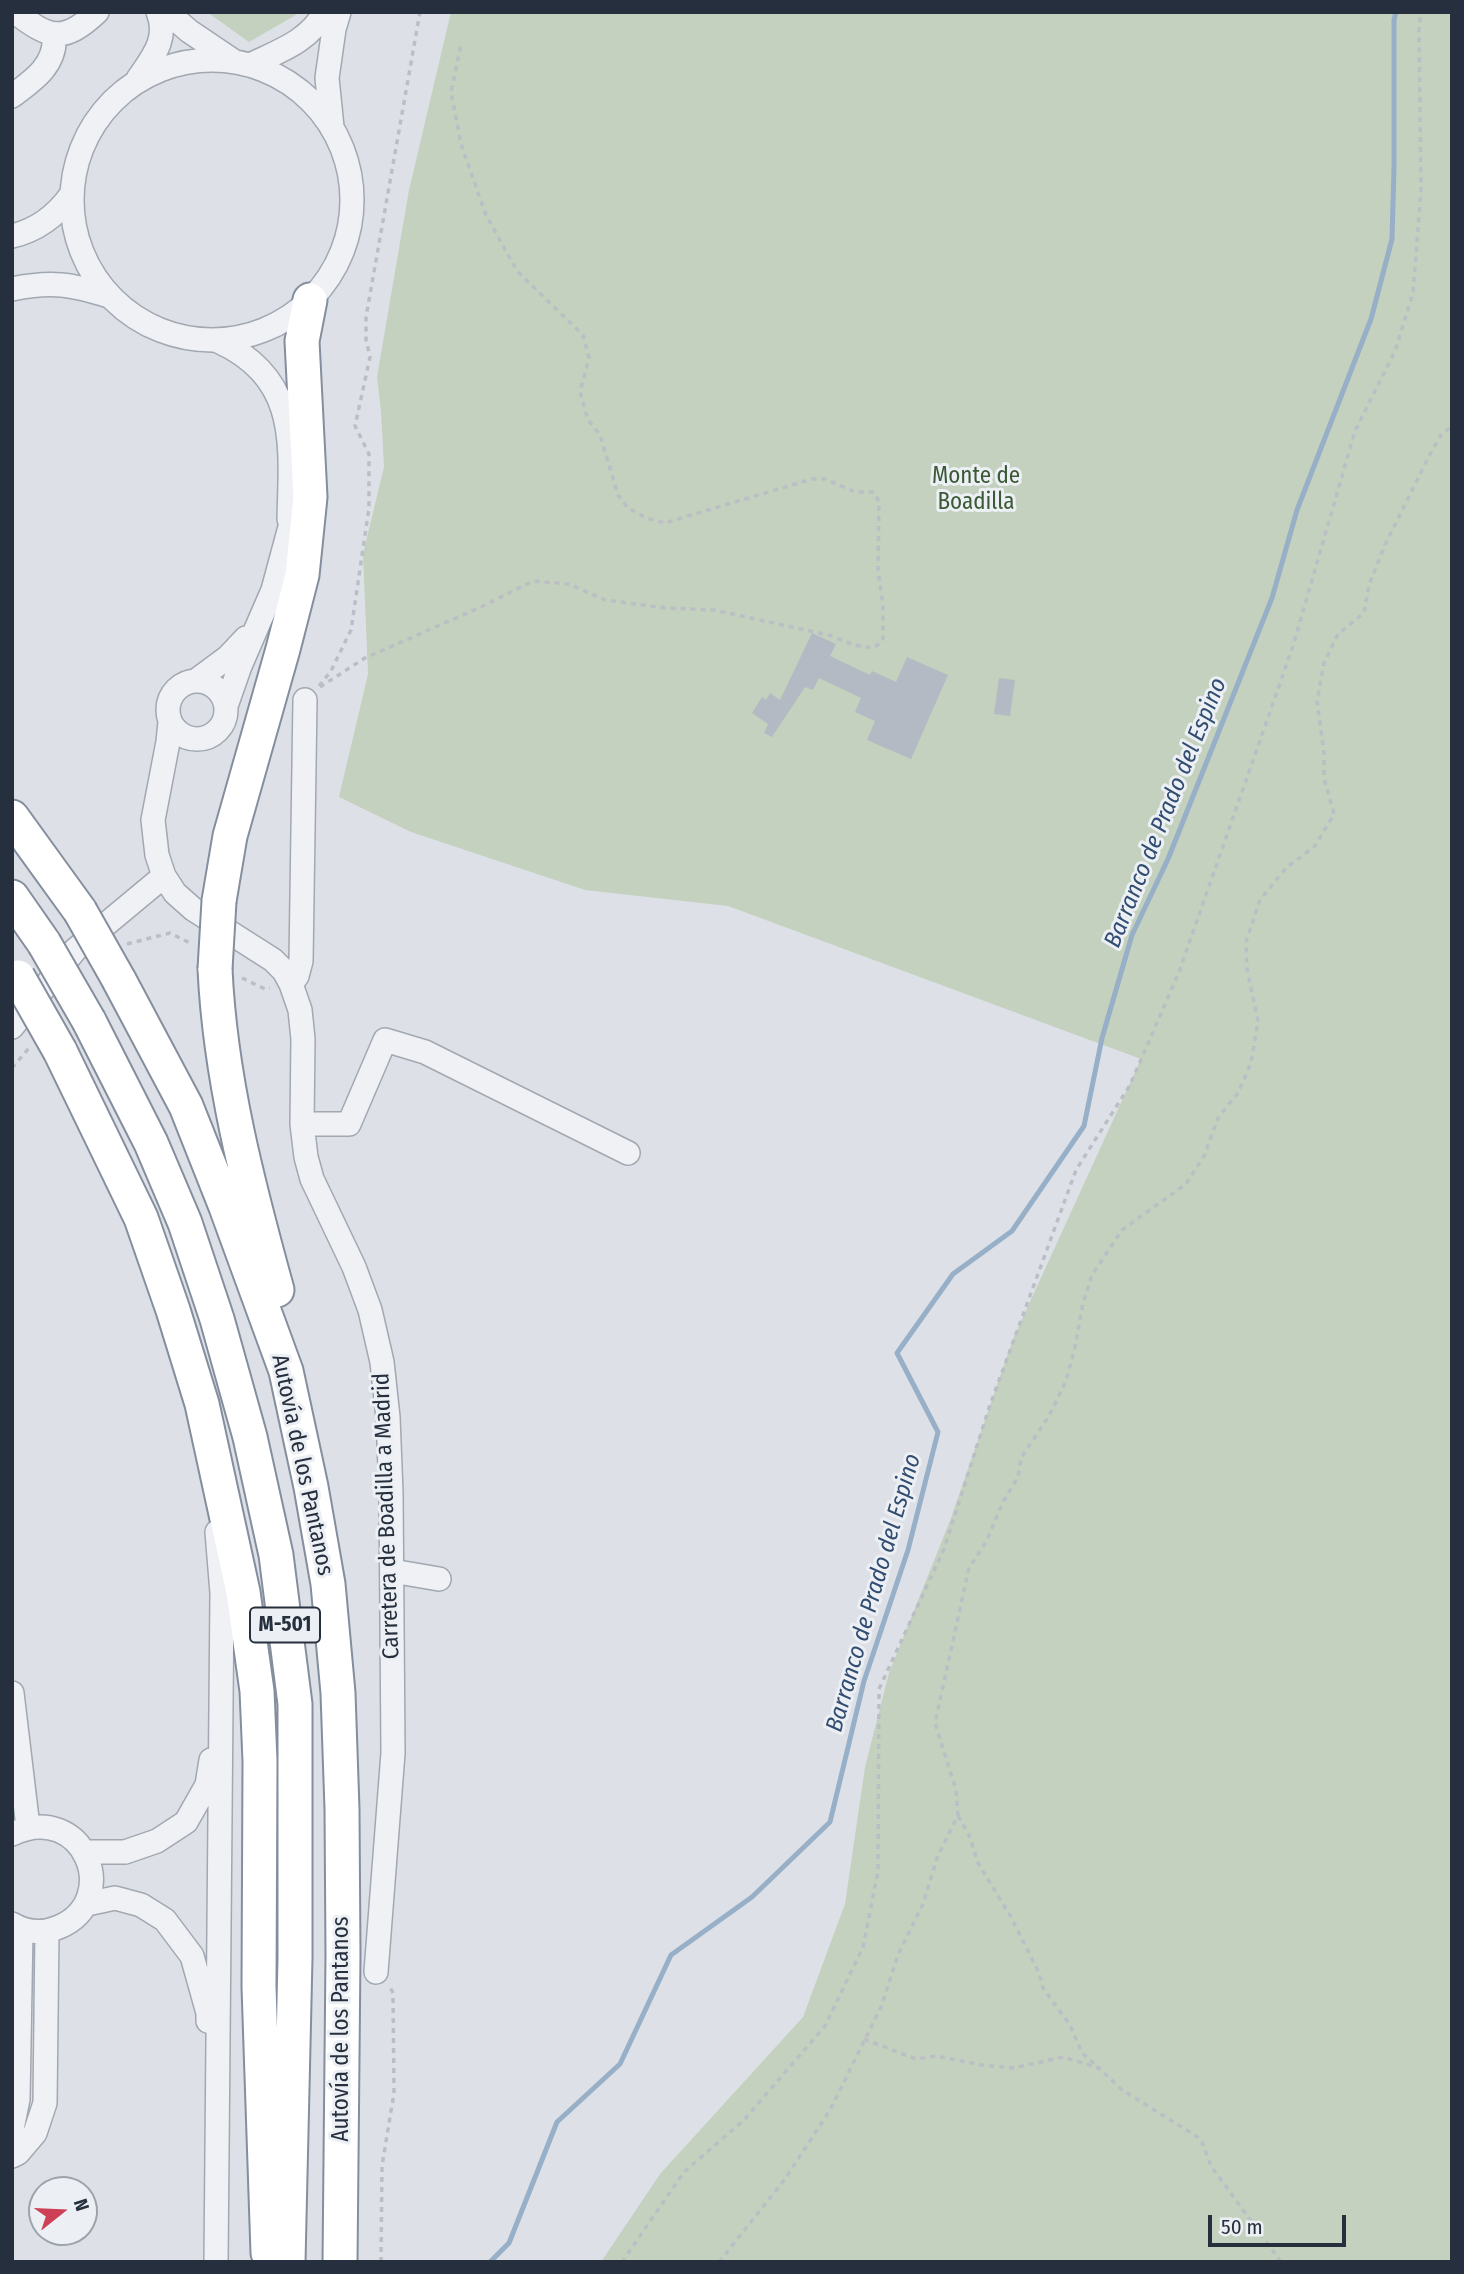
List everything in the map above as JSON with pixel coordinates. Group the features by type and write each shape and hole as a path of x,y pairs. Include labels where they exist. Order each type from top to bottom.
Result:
{"highway":[{"path":"286,1371 287,1328 262,1235 233,1106 220,1033 215,969 219,901 230,836 302,575 310,497 302,341 310,300"},
{"name":"Autovía de los Pantanos","path":"12,817 80,911 186,1106 286,1371 328,1584 338,1693 343,1955 340,2262"},
{"name":"Autovía de los Pantanos","path":"12,897 44,943 89,1021 151,1143 185,1223 217,1319 250,1437 276,1555 295,1704 295,1958 288,2262"},
{"path":"14,971 60,1051 141,1218 202,1404 243,1592 257,1691 260,1761 259,1987 268,2262"}],"street":[{"path":"15,12 40,30 54,35 69,32 97,12"},
{"path":"136,81 160,43 163,30 158,12"},
{"path":"167,12 189,31 241,62 274,74 297,88 316,106 332,127 345,154 351,183 352,212 346,241 335,269 310,300 297,313 272,328 241,338 219,341 185,339 157,330 131,316 109,296 91,272 78,244 72,217 71,195 79,154 92,127 110,103 136,81 160,69 189,61 241,62 299,42 320,21 325,12"},
{"path":"332,127 327,78 339,12"},
{"path":"12,96 48,65 56,48 54,35"},
{"path":"12,236 46,222 62,208 71,195"},
{"path":"12,289 37,284 72,284 109,296"},
{"path":"219,341 248,357 266,374 282,404 289,436 287,543"},
{"path":"156,804 184,754 201,739 215,733 224,721 226,706 261,619 287,543 299,490 303,366"},
{"path":"201,739 179,734 170,722 167,712 172,694 187,682 197,680 228,657 261,619"},
{"path":"197,680 213,685 224,698 226,706"},
{"path":"170,722 153,820 157,855 164,876 176,893 194,909 273,960 284,971 291,984 297,976 301,961 305,700"},
{"path":"12,1027 75,950 164,876"},
{"name":"Carretera de Boadilla a Madrid","path":"291,984 300,1010 303,1040 302,1124 306,1157 312,1179 354,1267 370,1310 382,1362 388,1417 393,1753 376,1972"},
{"path":"302,1124 349,1124 385,1040 425,1052 628,1153"},
{"path":"202,1404 215,1503 222,1593 215,2262"},
{"path":"392,1571 439,1579"},
{"path":"12,1693 20,1830 48,1826 66,1833 85,1852 93,1876 87,1903 71,1922 47,1932 17,1927 18,2099 12,2129"},
{"path":"85,1852 125,1852 158,1841 186,1822 207,1785 221,1698"},
{"path":"87,1903 116,1898 141,1905 165,1920 192,1956 208,2013 208,2178 215,2262"},
{"path":"12,2156 36,2133 45,2104 47,1932"}],"path":[{"path":"420,12 366,317 366,340 370,357 355,426 369,454 369,508 351,630 331,671 317,689 366,658 533,581 569,584 605,600 666,608 714,610 829,635 854,645 873,648 883,641 883,605 878,571 879,500 873,492 855,492 825,479 812,479 665,523 646,518 627,507 618,495 600,435 588,420 580,391 589,358 583,335 517,271 486,215 473,180 461,144 451,92 461,45"},
{"path":"622,2262 684,2172 744,2120 825,2026 863,1947 878,1871 879,1689 944,1549 989,1408 1076,1170 1130,1085 1179,972 1293,646 1355,431 1395,351 1413,293 1421,190 1421,12"},
{"path":"1282,2262 1211,2166 1201,2139 1122,2090 1082,2053 1070,2025 1044,1987 1011,1917 978,1863 969,1835 958,1815 956,1790 935,1723 969,1568 986,1542 1003,1502 1018,1478 1021,1458 1049,1416 1066,1381 1092,1275 1122,1230 1186,1184 1203,1156 1218,1118 1238,1093 1251,1063 1258,1021 1247,969 1246,942 1260,900 1286,867 1315,846 1334,814 1324,778 1324,753 1317,701 1324,663 1338,634 1364,613 1369,585 1384,547 1442,433 1452,427"},
{"path":"719,2262 785,2179 830,2110 881,2007 898,1955 923,1904 937,1858 958,1815"},
{"path":"376,1972 384,1977 393,1993 394,2093 382,2166 381,2262"},
{"path":"864,2039 916,2059 936,2056 1014,2068 1063,2057 1099,2068"}],"green space":[{"path":"207,12 301,12 249,42"},
{"name":"Monte de Boadilla","path":"451,12 1452,12 1452,2262 601,2262 660,2174 803,2017 845,1904 865,1767 889,1673 951,1518 1013,1339 1141,1059 728,906 585,890 411,832 339,797 368,674 363,554 384,467 377,377 409,190"}],"building":[{"path":"812,633 836,644 830,656 870,675 872,671 896,682 907,657 948,675 911,759 867,740 875,721 855,712 861,698 819,678 813,690 805,687 772,737 764,733 768,724 752,713 762,697 766,700 770,693 780,700"},
{"path":"999,678 1015,680 1010,716 994,714"}],"waterway":[{"name":"Barranco de Prado del Espino","path":"490,2262 509,2243 557,2122 620,2064 671,1955 752,1897 830,1822 864,1681 908,1550 938,1432 897,1353 953,1274 1012,1231 1084,1126 1102,1038 1132,935 1168,859 1272,598 1297,510 1371,319 1392,239 1396,12"}]}
